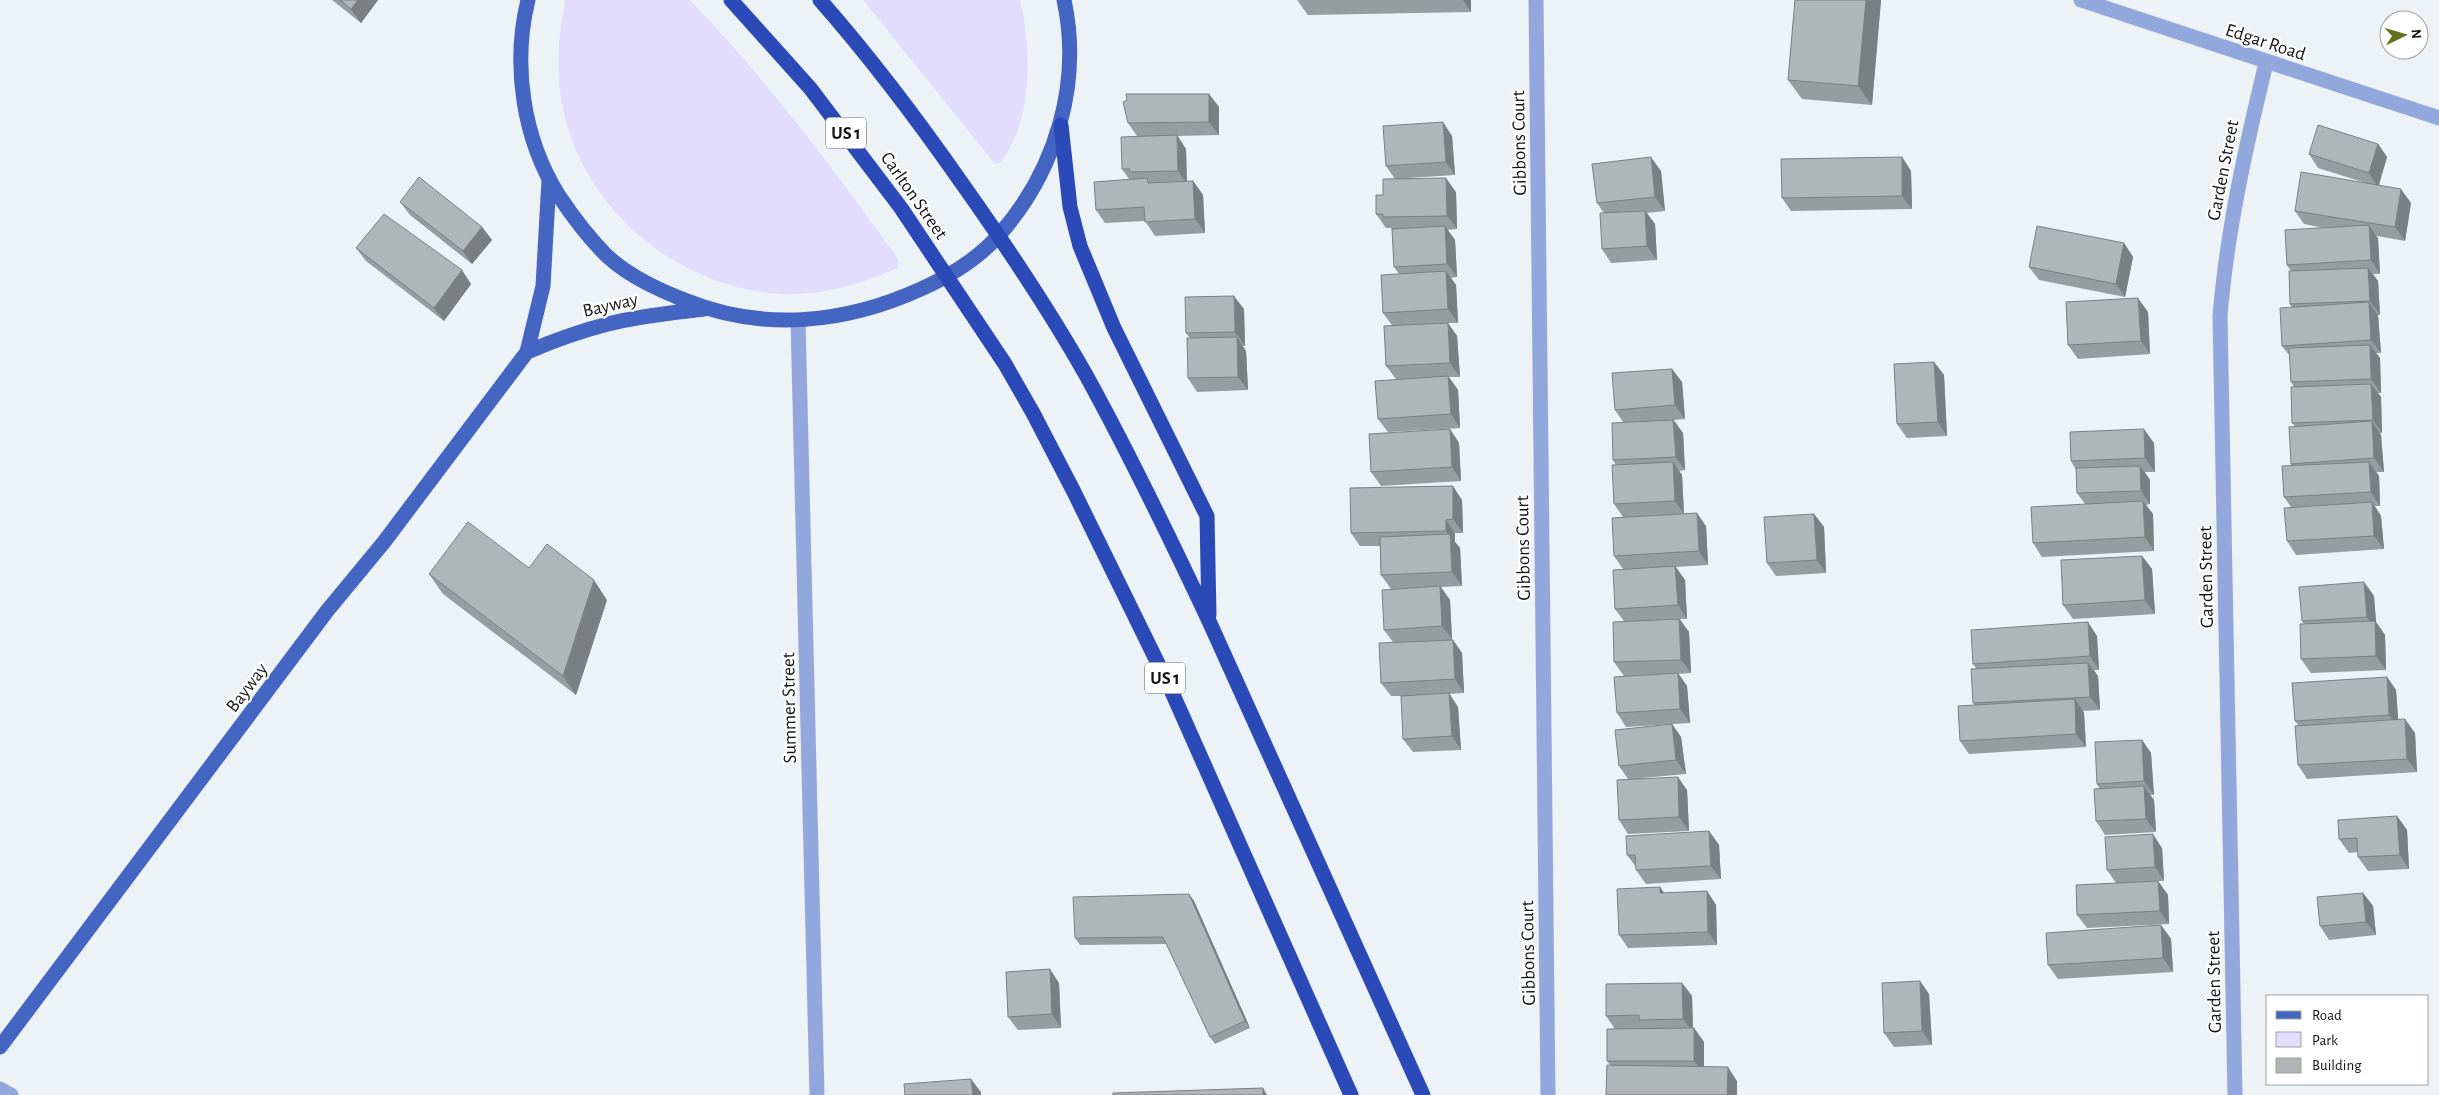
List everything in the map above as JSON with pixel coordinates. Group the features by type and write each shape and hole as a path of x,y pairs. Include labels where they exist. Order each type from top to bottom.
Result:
{"highway":[{"name":"Carlton Street","path":"731,0 810,88 834,118 901,208 947,277"},
{"path":"820,0 900,98 999,236 1086,375 1173,543 1210,621 1423,1095"},
{"path":"1061,124 1070,207 1076,235 1094,282 1207,516 1210,621"},
{"name":"US 1","path":"947,277 1005,364 1074,492 1187,724 1352,1095"}],"main road":[{"path":"528,0 522,47 524,97 535,148 549,180 587,234 620,266 653,286 707,309 747,318 798,321 822,319 874,309 947,277 999,236 1019,210 1038,180 1061,124 1070,74 1069,32 1064,0"},
{"name":"Bayway","path":"0,1047 322,619 384,542 527,352 543,286 549,180"},
{"name":"Bayway","path":"527,352 569,335 609,323 707,309"}],"street":[{"name":"Gibbons Court","path":"1536,0 1548,1095"},
{"name":"Edgar Road","path":"2081,0 2266,63 2439,118"},
{"name":"Garden Street","path":"2235,1095 2220,316 2224,264 2266,63"},
{"name":"Summer Street","path":"798,321 816,1095"},
{"path":"0,1089 11,1095"}],"green space":[{"path":"565,0 690,0 773,93 799,126 898,259 898,268 841,288 811,293 781,294 740,288 702,275 666,256 634,231 607,201 585,168 569,130 560,90 558,67 560,33"},
{"path":"863,0 1020,0 1027,40 1027,84 1019,127 1011,146 1000,163 995,164"}],"building":[{"path":"340,0 358,0 351,9"},
{"path":"1795,0 1866,0 1858,86 1788,80"},
{"path":"1126,94 1209,94 1209,122 1128,123 1123,102 1127,100"},
{"path":"1443,122 1446,162 1386,166 1383,126"},
{"path":"2318,125 2378,144 2369,173 2309,154"},
{"path":"1177,135 1178,171 1130,172 1130,169 1122,169 1121,137"},
{"path":"1651,157 1655,197 1597,203 1592,164"},
{"path":"1902,157 1902,196 1782,198 1781,159"},
{"path":"2301,172 2401,189 2395,227 2295,211"},
{"path":"419,177 482,227 463,251 400,202"},
{"path":"1147,178 1148,183 1193,181 1195,219 1145,222 1144,207 1096,210 1094,182"},
{"path":"1446,178 1447,216 1383,217 1383,214 1376,214 1376,195 1383,195 1383,179"},
{"path":"1645,211 1647,246 1602,249 1600,213"},
{"path":"384,214 462,270 434,308 356,248"},
{"path":"2369,225 2371,260 2287,265 2285,230"},
{"path":"1445,226 1447,264 1394,267 1392,229"},
{"path":"2037,226 2124,243 2116,284 2029,267"},
{"path":"2368,268 2370,301 2290,304 2289,271"},
{"path":"1446,271 1448,309 1383,313 1381,275"},
{"path":"1234,296 1235,332 1186,333 1185,297"},
{"path":"2138,298 2141,341 2068,345 2066,302"},
{"path":"2369,302 2371,340 2282,346 2280,308"},
{"path":"1448,323 1450,363 1386,366 1384,326"},
{"path":"1237,337 1238,377 1188,378 1187,338"},
{"path":"2370,345 2371,379 2291,382 2289,348"},
{"path":"1934,362 1938,422 1897,424 1894,364"},
{"path":"1672,369 1675,405 1615,410 1612,373"},
{"path":"1448,376 1451,414 1378,419 1375,381"},
{"path":"2371,384 2373,420 2292,423 2291,387"},
{"path":"1673,420 1676,457 1613,460 1612,423"},
{"path":"2372,421 2374,458 2291,464 2289,427"},
{"path":"1450,429 1452,467 1371,472 1369,434"},
{"path":"2144,429 2145,458 2071,461 2070,432"},
{"path":"1673,462 1675,501 1614,504 1612,465"},
{"path":"2369,462 2371,492 2284,497 2282,466"},
{"path":"2140,466 2141,491 2077,493 2076,468"},
{"path":"1453,486 1453,519 1446,520 1446,531 1351,533 1350,488"},
{"path":"2143,501 2145,537 2033,543 2031,507"},
{"path":"2372,502 2374,536 2287,541 2284,508"},
{"path":"1697,513 1699,551 1614,556 1612,518"},
{"path":"1814,514 1817,560 1767,563 1764,517"},
{"path":"468,522 529,568 547,544 594,580 563,676 429,574"},
{"path":"1450,534 1452,572 1381,575 1380,537"},
{"path":"2142,556 2145,600 2063,605 2061,560"},
{"path":"1675,566 1678,605 1615,609 1613,570"},
{"path":"2364,582 2367,617 2302,621 2299,587"},
{"path":"1440,586 1442,626 1384,630 1382,590"},
{"path":"1679,619 1681,660 1614,662 1613,622"},
{"path":"2375,621 2376,656 2301,659 2300,624"},
{"path":"2088,622 2090,656 1973,664 1971,630"},
{"path":"1453,640 1455,679 1381,683 1379,643"},
{"path":"2088,663 2090,697 1973,703 1971,669"},
{"path":"1678,673 1680,709 1617,713 1614,677"},
{"path":"2387,677 2389,715 2295,721 2292,683"},
{"path":"1449,693 1452,736 1403,739 1401,696"},
{"path":"2075,699 2076,734 1960,741 1958,706"},
{"path":"2405,719 2407,759 2298,765 2295,726"},
{"path":"1672,724 1676,760 1619,766 1615,730"},
{"path":"2142,740 2144,781 2097,784 2095,742"},
{"path":"1678,777 1679,817 1619,820 1617,780"},
{"path":"2144,786 2146,819 2096,821 2094,789"},
{"path":"2397,816 2400,855 2358,857 2357,838 2339,839 2338,820"},
{"path":"1709,831 1711,866 1636,870 1635,855 1627,855 1626,836"},
{"path":"2153,834 2155,867 2107,870 2105,837"},
{"path":"2158,881 2160,911 2077,915 2076,885"},
{"path":"1660,887 1660,893 1707,891 1708,932 1619,935 1617,889"},
{"path":"2363,893 2366,922 2320,926 2317,897"},
{"path":"1189,894 1245,1021 1210,1037 1163,937 1075,938 1073,897"},
{"path":"2161,925 2163,958 2048,965 2046,933"},
{"path":"1050,969 1052,1014 1008,1017 1006,972"},
{"path":"1920,981 1922,1031 1884,1033 1882,983"},
{"path":"1682,983 1683,1019 1639,1020 1639,1015 1606,1016 1606,984"},
{"path":"1694,1028 1694,1061 1607,1061 1607,1029"},
{"path":"1607,1065 1728,1067 1727,1095 1606,1095"},
{"path":"971,1079 973,1095 905,1095 904,1084"},
{"path":"1263,1088 1263,1095 1113,1095 1113,1093"}]}
